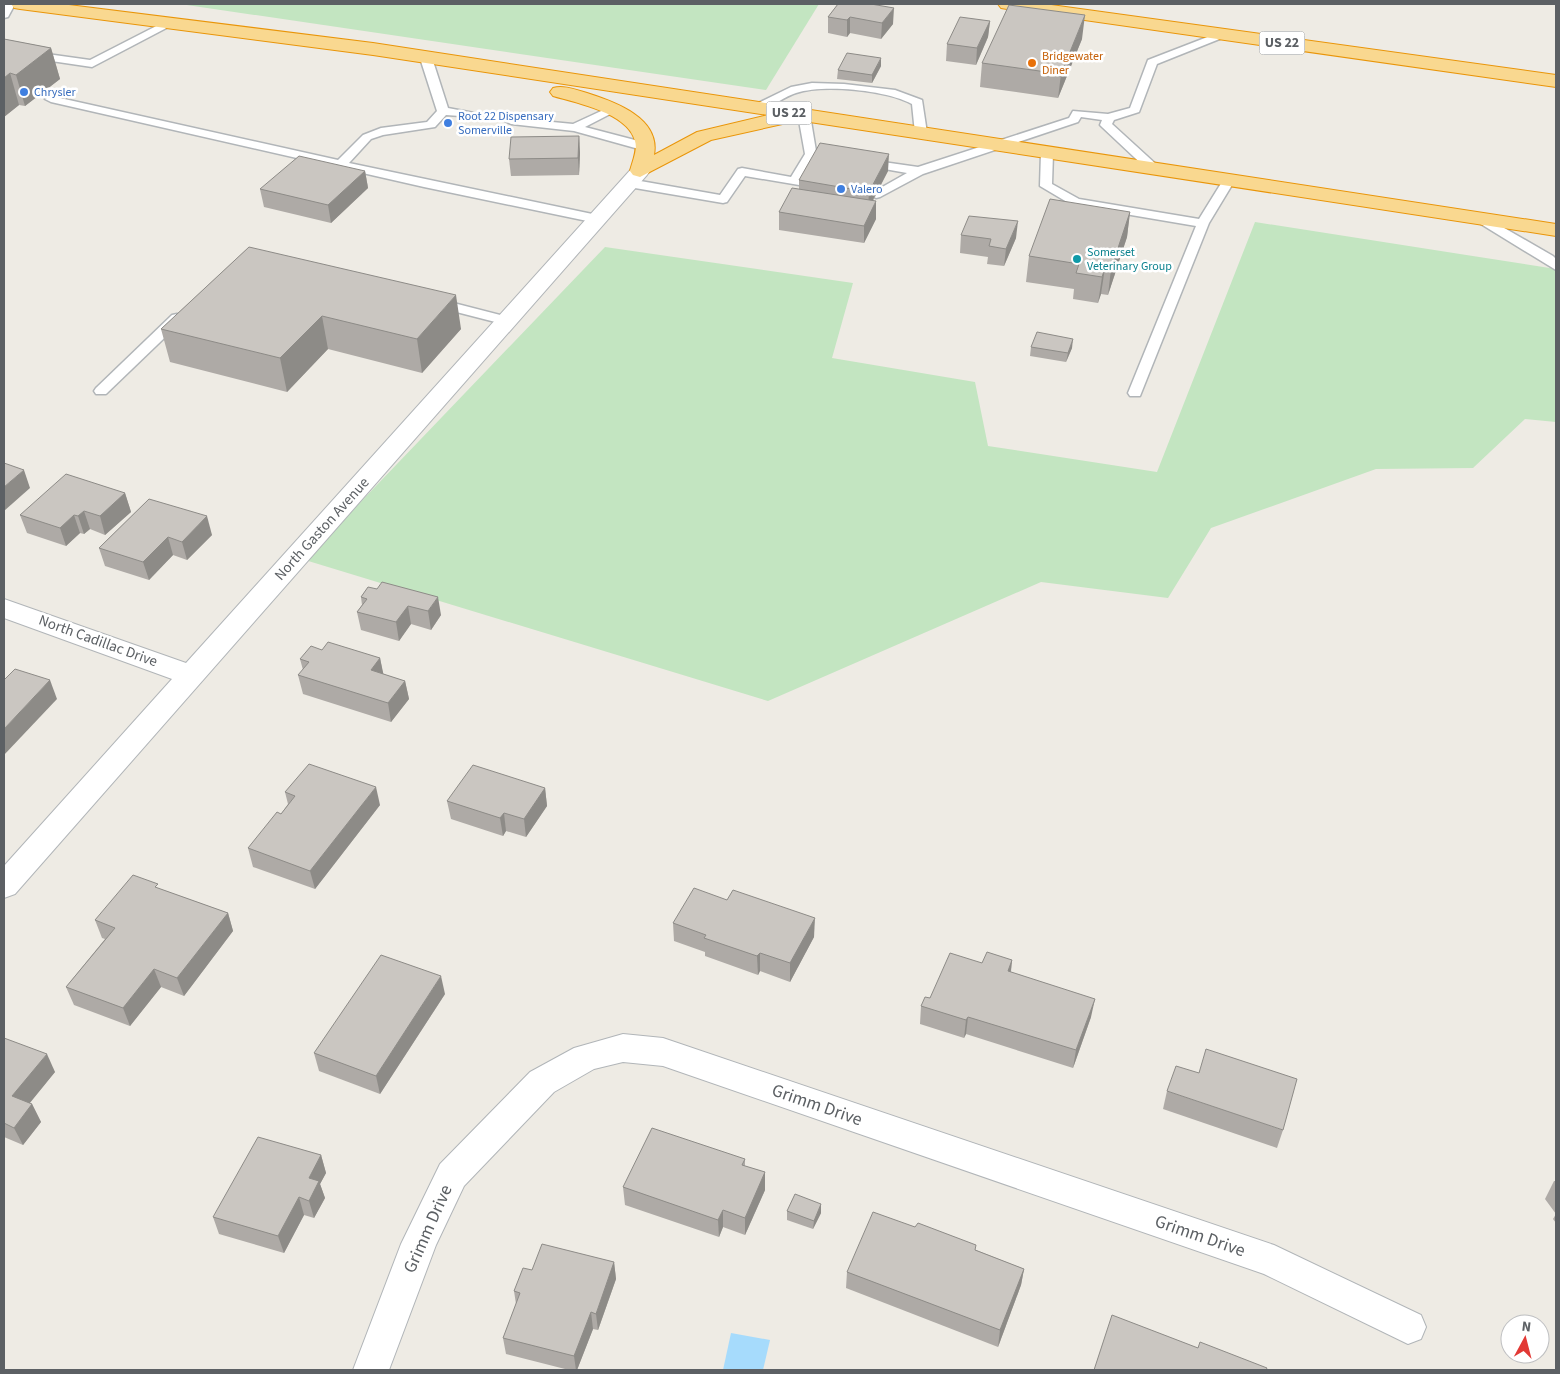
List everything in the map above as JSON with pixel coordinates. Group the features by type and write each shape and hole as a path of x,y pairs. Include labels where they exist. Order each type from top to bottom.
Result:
{"highway":[{"name":"US 22","path":"20,4 170,22 426,58 1556,230"},
{"name":"US 22","path":"1007,4 1556,81"},
{"path":"1083,4 1223,34"},
{"path":"465,64 612,109 634,122 642,132 646,147 634,177"},
{"path":"634,177 704,136 744,125 804,115"}],"street":[{"name":"North Gaston Avenue","path":"4,886 634,177"},
{"name":"North Cadillac Drive","path":"4,608 192,675"},
{"name":"Grimm Drive","path":"370,1370 418,1244 452,1175 542,1082 586,1058 623,1048 663,1052 1274,1261 1408,1327"}],"lane":[{"path":"4,15 10,4"},
{"path":"4,51 92,64 170,22"},
{"path":"876,194 919,171 992,145 1074,120 1077,113 1109,118 1135,110 1152,62 1223,34"},
{"path":"426,58 442,111"},
{"path":"754,108 799,88 831,87 893,93 910,96 918,102 921,133"},
{"path":"51,99 597,219"},
{"path":"575,128 612,109"},
{"path":"442,111 470,115"},
{"path":"340,164 366,138 381,132 431,125 442,111"},
{"path":"634,177 723,199 742,172 801,182 811,154 804,115"},
{"path":"1109,118 1106,125 1154,169"},
{"path":"511,121 575,128 646,147"},
{"path":"1047,153 1046,186 1076,202 1203,224"},
{"path":"811,154 919,171"},
{"path":"1135,393 1203,224 1229,180"},
{"path":"1480,218 1549,259 1556,266"},
{"path":"430,300 507,321"},
{"path":"101,391 184,311"}],"green space":[{"path":"180,4 819,4 766,90"},
{"path":"1255,222 1556,269 1556,422 1525,419 1473,468 1376,469 1211,528 1168,598 1041,582 768,701 305,560 605,247 853,283 832,358 975,382 988,446 1157,472"}],"water":[{"path":"731,1333 770,1340 763,1370 723,1370"}],"building":[{"path":"838,4 871,4 894,8 882,23 850,17 847,20 828,17"},
{"path":"1009,5 1085,15 1061,74 982,63"},
{"path":"960,17 990,21 977,48 947,44"},
{"path":"4,39 51,48 16,75 10,73 4,78"},
{"path":"847,53 881,58 872,75 838,70"},
{"path":"579,136 578,158 509,159 511,137"},
{"path":"820,143 889,154 869,192 799,180"},
{"path":"299,156 365,171 328,205 260,189"},
{"path":"792,188 876,201 864,226 779,212"},
{"path":"1050,199 1130,212 1111,269 1105,268 1102,277 1076,273 1079,264 1029,256"},
{"path":"969,216 1018,221 1006,249 989,246 991,239 961,235"},
{"path":"249,247 456,295 417,339 322,316 280,358 161,329"},
{"path":"1037,332 1073,339 1068,353 1031,347"},
{"path":"4,463 24,470 4,487"},
{"path":"66,474 125,493 100,516 84,511 78,516 74,515 60,528 20,515"},
{"path":"149,499 207,516 182,542 168,537 143,562 99,548"},
{"path":"382,582 438,597 428,611 408,606 396,622 357,612 367,599 361,597 368,587 377,589"},
{"path":"328,642 380,658 371,670 405,681 388,703 298,675 309,662 300,659 311,646 322,650"},
{"path":"15,669 50,680 4,729 4,680"},
{"path":"309,764 376,787 310,871 248,848 277,812 281,814 295,796 285,792"},
{"path":"473,765 545,788 524,819 504,813 500,818 447,801"},
{"path":"133,875 158,884 155,887 228,913 177,978 154,969 123,1008 66,987 115,928 95,920"},
{"path":"694,888 727,900 733,890 815,918 790,963 760,953 757,956 704,938 706,935 673,923"},
{"path":"987,952 1012,960 1008,971 1095,999 1076,1050 968,1017 966,1020 921,1006 925,997 930,998 950,953 982,963"},
{"path":"381,955 441,976 376,1076 314,1053"},
{"path":"4,1038 47,1054 12,1096 32,1104 14,1128 4,1123"},
{"path":"1206,1049 1297,1079 1283,1130 1167,1091 1176,1066 1199,1073"},
{"path":"652,1128 745,1159 742,1165 765,1172 745,1218 723,1210 718,1220 623,1187"},
{"path":"258,1137 321,1155 309,1178 319,1181 309,1201 299,1197 278,1236 213,1217"},
{"path":"795,1194 821,1204 814,1221 787,1211"},
{"path":"873,1212 915,1227 918,1223 976,1245 975,1250 1024,1269 1000,1330 847,1272"},
{"path":"542,1244 614,1262 596,1314 591,1312 574,1356 503,1338 520,1293 514,1291 523,1268 532,1270"},
{"path":"1112,1315 1198,1348 1200,1342 1267,1368 1266,1370 1094,1370"}],"place":[{"name":"Bridgewater Diner","path":"1032,63"},
{"name":"Chrysler","path":"24,92"},
{"name":"Root 22 Dispensary Somerville","path":"448,123"},
{"name":"Valero","path":"841,189"},
{"name":"Somerset Veterinary Group","path":"1077,259"}]}
